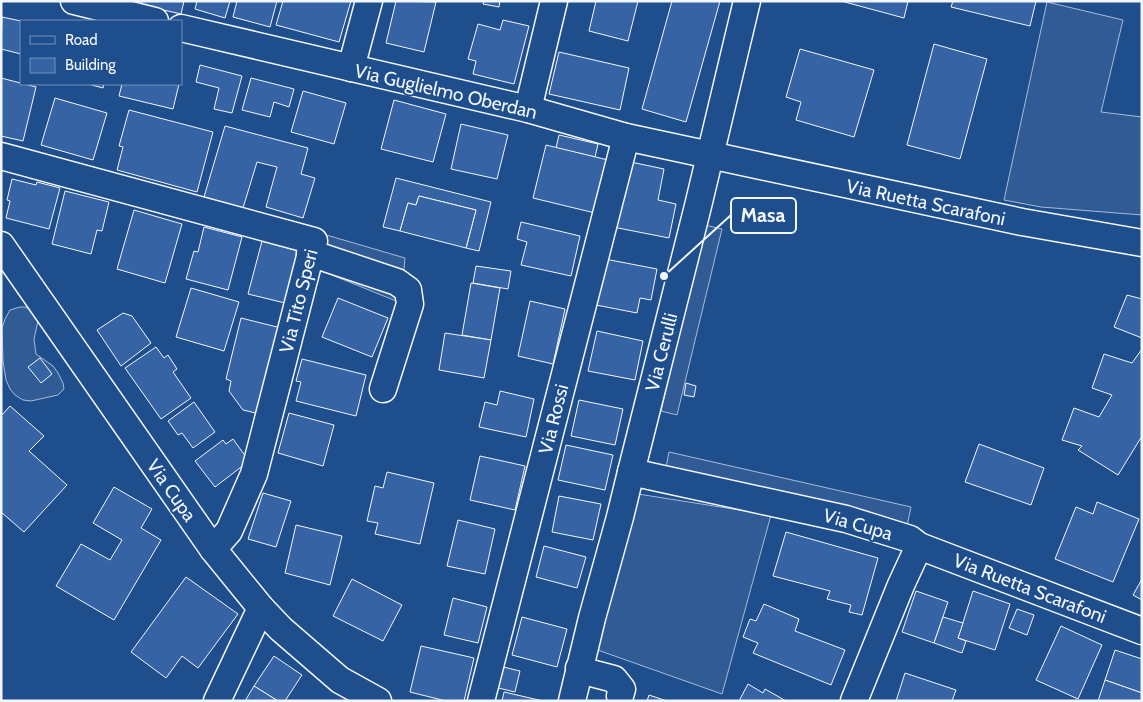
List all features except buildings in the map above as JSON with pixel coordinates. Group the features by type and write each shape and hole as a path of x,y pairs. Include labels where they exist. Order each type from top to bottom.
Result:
{"street":[{"path":"74,1 151,20"},
{"path":"351,68 369,1"},
{"path":"528,109 554,1"},
{"name":"Via Cerulli","path":"572,701 698,206 747,1"},
{"name":"Via Guglielmo Oberdan","path":"182,28 528,109 626,137 710,156"},
{"name":"Via Rossi","path":"481,701 626,137"},
{"name":"Via Tito Speri","path":"1,156 314,240 254,474 229,531 213,549"},
{"name":"Via Ruetta Scarafoni","path":"710,156 1022,222 1142,243"},
{"name":"Via Cupa","path":"1,245 213,549 261,608 281,629 340,680 378,701"},
{"path":"310,253 397,282 408,290 410,304 383,389"},
{"name":"Via Cupa","path":"631,472 846,520 910,539 919,546 901,585 854,701"},
{"name":"Via Ruetta Scarafoni","path":"919,546 1142,631"},
{"path":"217,701 261,608"},
{"path":"579,668 586,672 614,679 622,689 620,696"}],"shaded area":[{"path":"1047,2 1123,20 1101,112 1142,117 1142,215 1041,207 1004,200"},
{"path":"705,225 722,229 677,415 661,411"},
{"path":"323,234 405,258 401,303 317,269"},
{"path":"20,307 33,311 38,321 34,339 36,354 53,366 58,373 64,389 58,395 31,401 23,400 15,395 6,380 3,361 2,328 10,310"},
{"path":"669,452 911,507 907,526 665,472"},
{"path":"638,494 771,515 722,694 592,648"}],"place":[{"name":"Masa","path":"664,276"}]}
